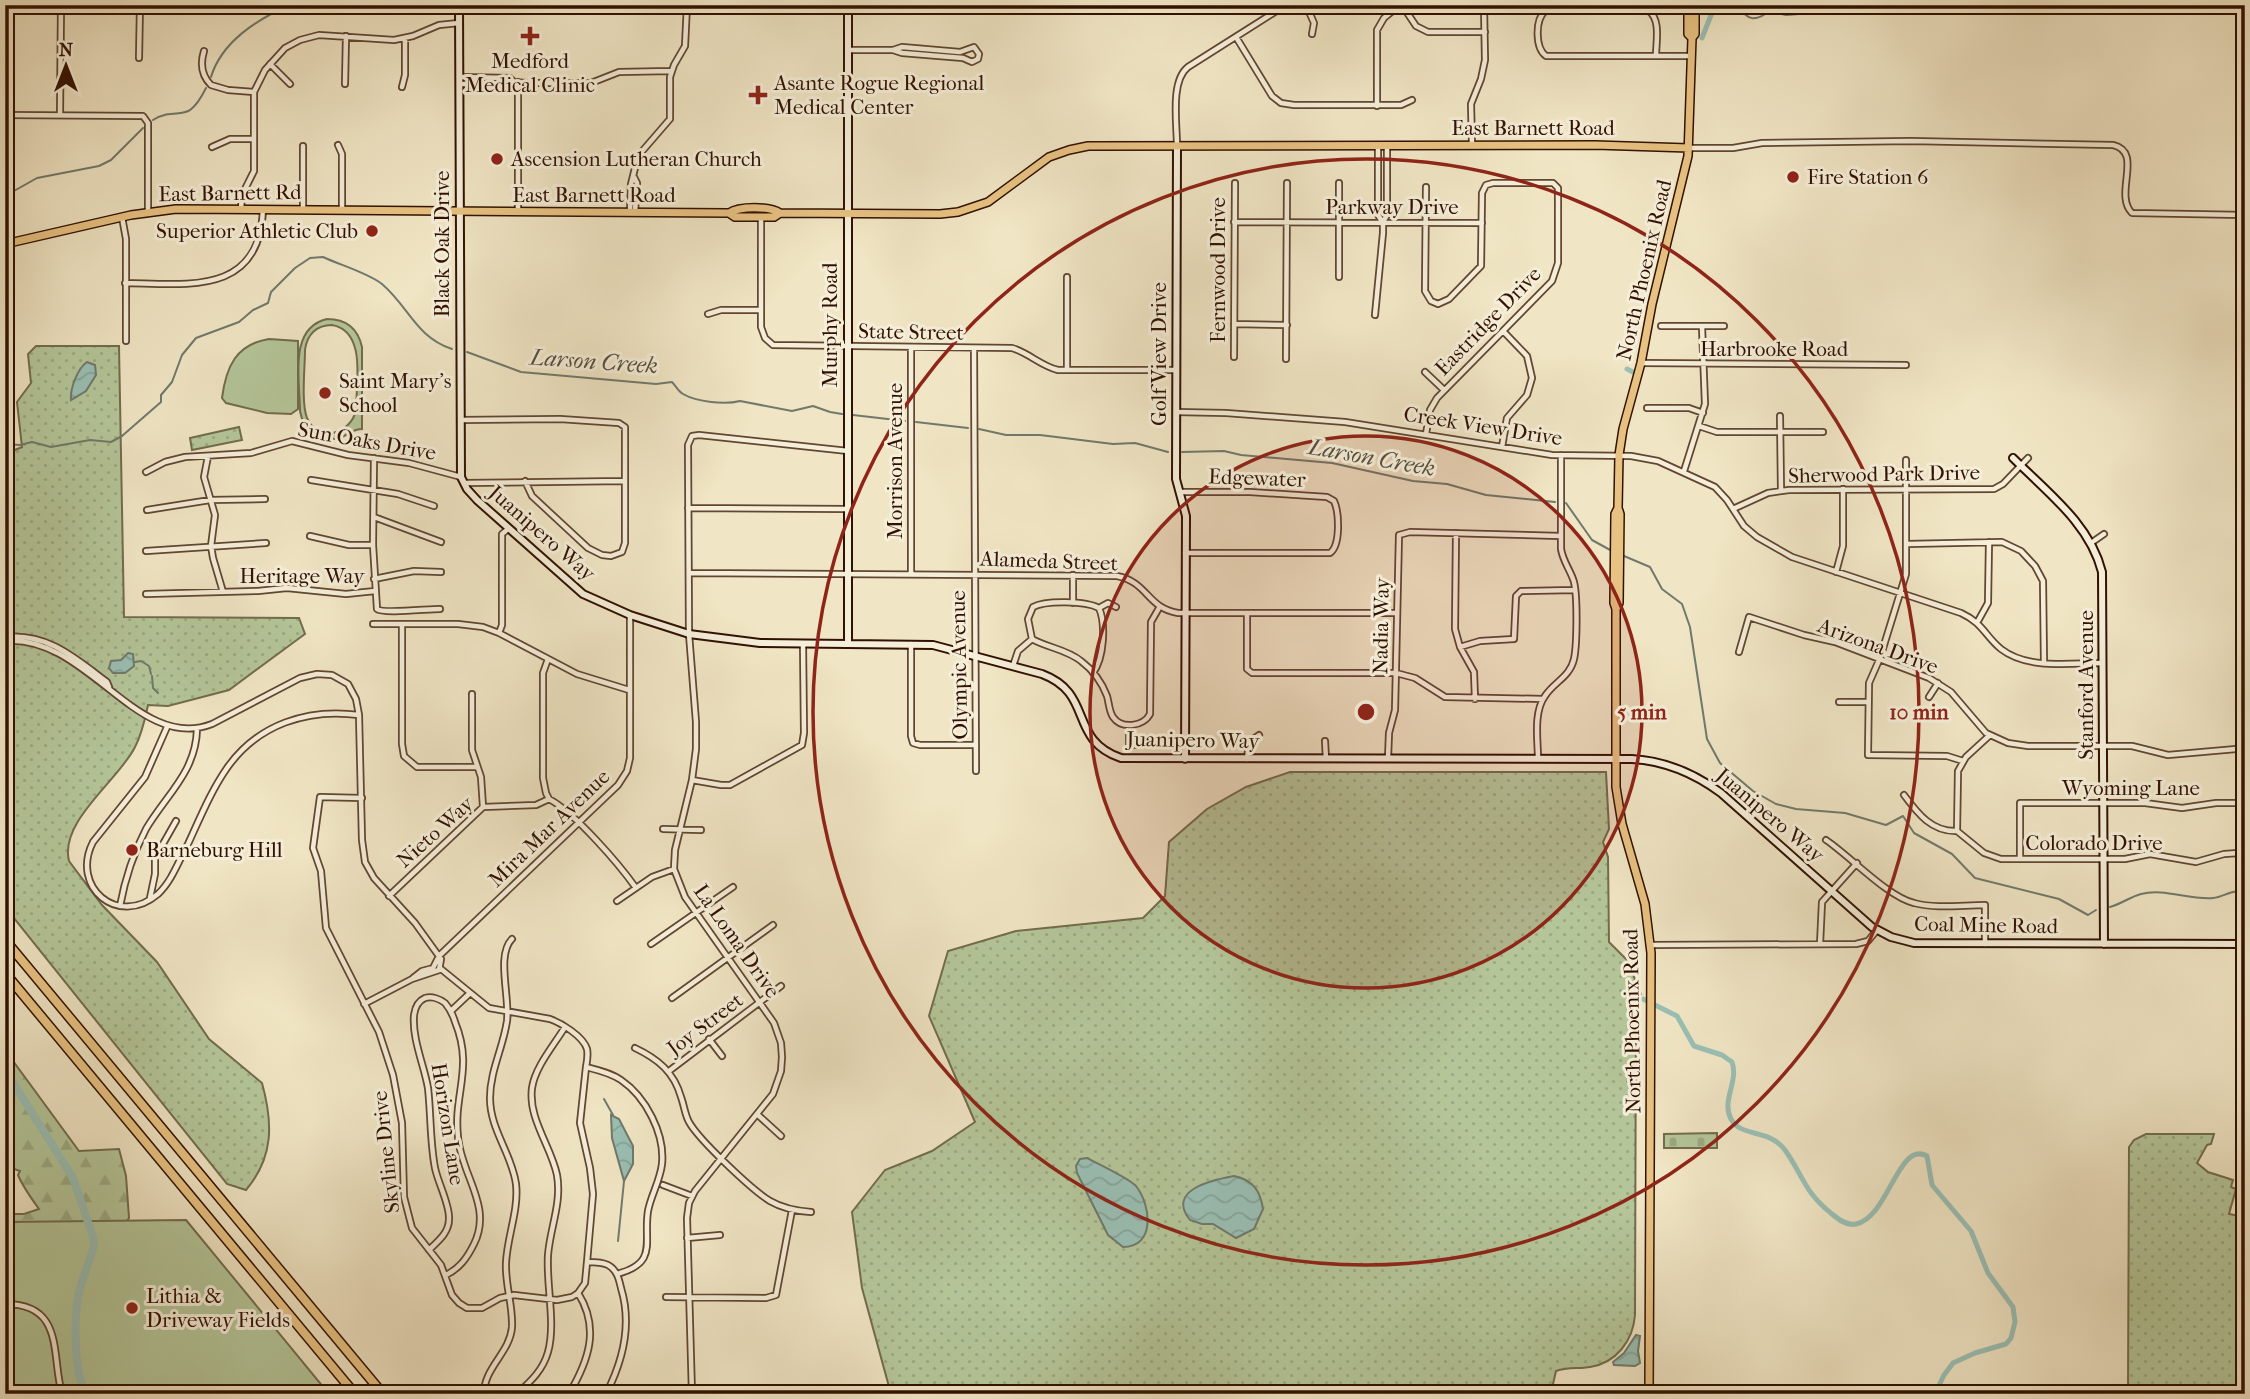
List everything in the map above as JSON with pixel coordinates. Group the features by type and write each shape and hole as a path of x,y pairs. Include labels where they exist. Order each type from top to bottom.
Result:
{"highway":[{"path":"5,940 383,1394"},
{"path":"5,973 355,1394"}],"main road":[{"name":"North Phoenix Road","path":"1688,5 1688,34 1692,38"},
{"name":"North Phoenix Road","path":"1649,1394 1651,945 1643,897 1619,810 1615,759 1614,603 1618,538 1615,514 1618,508 1619,455 1623,429 1641,363 1652,304 1689,148 1695,5"},
{"name":"East Barnett Road","path":"459,212 729,213 735,217 774,217 780,214 940,214 958,212 988,202 1039,162 1088,146 1607,145 1689,148"},
{"name":"East Barnett Rd","path":"5,244 148,212 263,209 459,212"},
{"name":"East Barnett Road","path":"729,213 735,209 774,209 780,214"}],"street":[{"path":"60,115 61,5"},
{"path":"139,58 140,5"},
{"name":"Black Oak Drive","path":"459,5 462,480"},
{"name":"Murphy Road","path":"848,5 848,644"},
{"path":"1157,5 1173,9 1189,5"},
{"path":"1266,5 1272,14"},
{"name":"Golf View Drive","path":"1185,759 1185,511 1176,480 1178,78 1188,67 1286,5"},
{"path":"1306,5 1314,23 1312,34"},
{"path":"1377,106 1377,30 1384,18 1401,5 1416,26 1429,32 1485,32"},
{"path":"633,212 631,184 638,156 670,119 671,71 685,46 686,6"},
{"path":"1472,146 1471,104 1484,69 1484,6"},
{"path":"1656,56 1656,22 1655,16 1649,11 1549,10 1540,16 1539,46 1546,56 1656,56 1692,56"},
{"path":"241,209 242,195 254,172 254,92 262,75 285,48 300,40 328,34 386,40 405,38 439,26 459,23"},
{"path":"345,36 345,84"},
{"path":"1236,37 1272,96 1281,103 1377,106 1401,105 1412,100"},
{"path":"402,87 405,75 405,38"},
{"path":"848,50 893,50 902,47 960,52 974,47 979,54 978,59 972,62 962,58 893,50"},
{"path":"204,51 201,59 202,70 211,85 228,90 254,92"},
{"path":"270,64 290,84"},
{"path":"459,81 510,78 515,82 591,83 619,72 671,71"},
{"path":"515,82 517,212"},
{"path":"5,115 146,117 148,212"},
{"path":"212,147 230,139 254,139"},
{"name":"East Barnett Road","path":"1689,148 1733,148 1762,143 1911,141 2113,145 2122,148 2127,154 2125,199 2132,213 2245,215"},
{"path":"338,145 342,155 342,211"},
{"path":"303,146 303,210"},
{"path":"1378,146 1378,215 1383,223"},
{"path":"1375,314 1383,223 1387,215 1388,146"},
{"name":"Fernwood Drive","path":"1234,183 1234,357"},
{"path":"1286,359 1287,183"},
{"path":"1339,183 1339,277"},
{"name":"Parkway Drive","path":"1234,222 1482,223 1483,190 1489,183 1555,185"},
{"name":"Eastridge Drive","path":"1426,434 1433,404 1444,390 1548,287 1557,270 1558,194 1555,185"},
{"path":"1426,187 1425,291 1428,299 1438,304 1449,299 1481,267 1482,223"},
{"path":"125,284 197,284 216,281 228,275 247,259 256,245 263,209"},
{"path":"122,216 126,239 126,341"},
{"name":"State Street","path":"761,217 762,332 773,345 1018,350 1047,366 1067,370 1176,370"},
{"path":"1067,277 1067,370"},
{"path":"708,314 721,310 761,310"},
{"path":"1234,324 1287,325"},
{"path":"1661,326 1724,327"},
{"path":"1684,471 1706,397 1702,364 1702,327"},
{"path":"1502,447 1507,418 1527,395 1532,378 1527,356 1504,332"},
{"name":"Morrison Avenue","path":"911,347 911,574"},
{"name":"Olympic Avenue","path":"974,348 976,771"},
{"name":"Harbrooke Road","path":"1641,363 1906,365"},
{"path":"1425,372 1444,390"},
{"path":"1647,408 1689,408 1703,413"},
{"name":"Creek View Drive","path":"1176,412 1345,422 1561,456 1619,455 1658,461 1715,487 1744,526 1757,537 1792,556 1961,613 1978,621 2009,654 2044,663 2102,663"},
{"path":"1780,416 1781,490"},
{"path":"460,420 560,419 619,423 625,427 622,552 611,556 602,555 588,548 532,496 525,481"},
{"path":"1699,426 1717,432 1823,432"},
{"name":"La Loma Drive","path":"692,1394 687,1218 692,1196 758,1115 776,1086 782,1057 778,1030 761,1001 685,897 674,869 675,850 692,780 696,722 689,634 688,445 692,436 848,451"},
{"name":"Sun Oaks Drive","path":"146,471 177,459 251,453 292,441 338,453 409,463 462,480 624,481"},
{"path":"208,456 204,477 216,520 211,546 223,592"},
{"path":"1538,760 1538,713 1543,699 1565,677 1573,664 1576,649 1574,579 1562,557 1561,456"},
{"path":"374,458 375,591"},
{"name":"Stanford Avenue","path":"2013,458 2073,517 2091,543 2101,565 2104,944"},
{"name":"Sherwood Park Drive","path":"1732,509 1781,490 1994,489 2022,467 2028,458"},
{"path":"1906,460 1906,574 1880,658 1869,683 1868,755 1947,756 1963,761"},
{"path":"311,480 398,494 434,506"},
{"name":"Juanipero Way","path":"462,480 508,528 583,594 630,615 689,634 738,642 933,645 1013,666 1051,678 1065,687 1076,701 1089,736 1103,750 1124,758 1615,759 1662,763 1703,780 1721,793 1877,930"},
{"path":"1836,572 1843,545 1843,489"},
{"name":"Edgewater","path":"1178,492 1255,492 1327,497 1334,501 1336,508 1336,544 1333,552 1185,554"},
{"path":"147,510 211,500 265,499"},
{"path":"688,508 847,509"},
{"path":"374,517 441,542"},
{"path":"499,633 502,625 502,534 508,528"},
{"path":"1475,699 1474,672 1460,647 1455,629 1456,533 1561,536"},
{"name":"Nadia Way","path":"1388,759 1389,733 1395,715 1397,543 1400,534 1456,533"},
{"path":"2091,543 2104,534"},
{"path":"310,536 349,545 373,545"},
{"path":"1978,621 1988,603 1989,542"},
{"path":"1907,544 2002,542 2014,546 2029,559 2040,573 2044,589 2044,663"},
{"path":"146,551 266,543"},
{"path":"374,579 414,570 440,572"},
{"name":"Alameda Street","path":"689,573 1117,576 1131,580 1142,588 1159,608"},
{"path":"1073,575 1073,603"},
{"name":"Heritage Way","path":"146,594 258,592 287,587 346,594 375,591 379,612 440,609"},
{"path":"1460,647 1480,641 1514,639 1516,596 1521,591 1575,590"},
{"path":"1032,639 1028,619 1033,607 1042,603 1092,604 1099,608 1102,619 1101,647 1098,665 1093,673"},
{"path":"1099,608 1108,603 1116,607"},
{"path":"1032,639 1069,653 1093,673 1104,691 1114,718 1124,724 1138,724 1146,720 1151,710 1151,622 1159,608 1185,613 1396,613"},
{"path":"1247,613 1247,669 1252,673 1396,673 1415,678 1445,697 1543,699"},
{"name":"Mira Mar Avenue","path":"412,979 422,971 433,968 439,956 618,785 627,771 631,745 630,615"},
{"name":"Arizona Drive","path":"1739,652 1749,617 1835,642 1938,683 1959,701 1990,735 2017,745 2132,746 2168,755 2236,749"},
{"path":"373,624 465,624 499,633 578,674 629,690"},
{"path":"402,624 404,756 413,765 423,768 477,767"},
{"path":"5,639 45,646 64,656 151,719 167,727 197,729 212,724 312,674 332,675 344,681 354,693 359,715 365,862 374,878 415,923 442,959 440,969 452,976 469,994 489,1009 550,1018 565,1027 586,1046 580,1123 593,1194 585,1283 578,1293 587,1308 592,1334 585,1363 569,1394"},
{"path":"1013,666 1018,651 1032,639"},
{"path":"692,780 730,785 802,745 803,644"},
{"path":"911,644 913,743 976,745"},
{"path":"548,659 543,673 545,793 620,866 636,888"},
{"path":"1928,698 1938,683"},
{"path":"472,694 472,750 481,777 483,807"},
{"path":"1839,702 1868,702"},
{"path":"167,727 145,777 93,842 88,853 86,869 90,884 102,898 120,906 138,905 150,899 168,881 206,802 227,768 252,741 279,724 310,714 359,715"},
{"path":"120,906 135,851 151,821 185,774 195,749 197,729"},
{"path":"1247,760 1249,742 1259,735"},
{"path":"1957,831 1956,782 1963,761 1990,735"},
{"path":"1325,741 1326,760"},
{"name":"Colorado Drive","path":"1905,795 1922,817 1933,825 1945,831 1957,831 1990,856 2020,859 2104,859 2158,855 2196,862 2239,853"},
{"name":"Skyline Drive","path":"362,798 320,797 313,848 321,871 327,930 384,1044 397,1092 403,1136 406,1209 412,1228 446,1275 452,1295 467,1308 482,1308 509,1296 566,1299 578,1293"},
{"name":"Nieto Way","path":"389,895 483,807 536,804 549,799"},
{"name":"Wyoming Lane","path":"2020,859 2021,803 2154,803 2182,808 2216,803 2241,803"},
{"path":"150,899 155,858 176,821"},
{"path":"663,829 701,830"},
{"path":"1825,840 1905,901 1925,905 1985,905 1985,945"},
{"path":"1820,944 1821,906 1857,863"},
{"path":"617,901 660,873 674,869"},
{"path":"651,944 733,887"},
{"path":"672,998 773,925"},
{"path":"1651,945 1863,943 1877,930"},
{"name":"Coal Mine Road","path":"1877,930 1914,943 2245,944"},
{"path":"484,1394 486,1378 510,1338 512,1318 506,1259 516,1188 511,1167 493,1123 490,1098 491,1080 505,1034 508,1012 503,956 512,939"},
{"name":"Mira Mar Avenue","path":"364,1004 412,979 440,969"},
{"name":"Joy Street","path":"669,1071 781,986"},
{"path":"446,1275 455,1270 469,1254 478,1237 481,1222 477,1192 458,1146 457,1116 464,1066 460,1036 451,1011 469,994"},
{"name":"Horizon Lane","path":"429,1250 445,1232 449,1217 434,1160 428,1090 414,1017 415,1008 426,998 437,999 451,1011"},
{"path":"517,1394 535,1377 548,1353 551,1338 548,1253 558,1205 558,1186 553,1162 533,1112 532,1090 536,1075 565,1027"},
{"path":"709,1039 722,1056"},
{"path":"635,1048 650,1055 669,1071 676,1083 689,1123 721,1158 764,1197 792,1210 811,1212"},
{"path":"586,1067 615,1076 629,1086 646,1107 662,1150 659,1178 648,1214 646,1256 636,1267 617,1275"},
{"path":"758,1115 781,1136"},
{"path":"663,1185 692,1196"},
{"path":"666,1297 766,1298 776,1295 792,1210"},
{"path":"687,1238 720,1235"},
{"path":"587,1262 608,1265 617,1275 626,1314 624,1342 618,1366 606,1394"},
{"path":"5,1304 29,1308 49,1326 55,1341 62,1394"}],"green space":[{"path":"327,319 345,323 354,330 362,347 362,429 334,439 320,437 309,430 300,411 298,371 301,344 306,333 315,324","holes":["327,325 343,329 351,337 357,360 356,410 348,425 334,433 326,433 312,426 305,411 305,350 310,335 317,329"]},
{"path":"269,339 298,341 298,409 291,414 267,413 226,403 222,398 226,376 235,359 248,346"},
{"path":"36,346 119,346 124,617 299,618 305,634 229,690 168,706 148,705 135,747 81,816 68,846 69,861 102,905 157,962 209,1039 262,1083 268,1112 269,1139 262,1165 246,1190 227,1184 5,907 5,454 22,447 17,402 31,383 28,354"},
{"path":"239,427 242,440 192,450 190,438"},
{"path":"1126,735 1151,735 1151,748 1126,748"},
{"path":"1290,772 1606,772 1609,829 1603,842 1608,857 1609,942 1627,960 1641,994 1636,997 1635,1315 1627,1342 1615,1356 1599,1365 1556,1371 1553,1384 1560,1394 891,1394 862,1288 852,1212 885,1170 932,1151 975,1122 929,1016 948,951 1016,931 1143,918 1165,896 1169,842 1207,809 1246,787"},
{"path":"5,1050 79,1151 119,1149 126,1176 129,1218 121,1229 5,1238 5,1214 24,1214 39,1209 18,1175 20,1171 14,1169 5,1158"},
{"path":"1717,1133 1717,1148 1664,1148 1664,1134"},
{"path":"2146,1134 2214,1134 2211,1144 2207,1145 2197,1163 2208,1172 2233,1180 2231,1187 2236,1189 2229,1214 2245,1217 2245,1394 2128,1394 2129,1147 2134,1140"},
{"name":"Lithia & Driveway Fields","path":"186,1220 329,1394 5,1394 5,1222"}],"water":[{"path":"87,362 95,365 96,375 86,391 71,400 75,380"},
{"path":"128,653 133,654 134,666 125,673 113,673 109,668 111,661 121,660"},
{"path":"611,1115 619,1119 633,1146 633,1164 624,1181 612,1138"},
{"path":"1087,1158 1127,1179 1141,1194 1148,1224 1146,1233 1134,1245 1123,1247 1108,1235 1077,1173 1076,1166 1080,1159"},
{"path":"1234,1176 1251,1183 1260,1196 1263,1209 1254,1229 1236,1238 1213,1224 1190,1220 1184,1210 1184,1201 1188,1194 1214,1180"},
{"path":"1636,1335 1640,1336 1640,1363 1635,1366 1614,1365 1613,1362 1624,1353"}],"waterway":[{"path":"211,77 216,64 232,42 253,25 289,5"},
{"path":"1702,38 1715,5"},
{"path":"1738,5 1752,18 1760,17 1769,11 1786,15 1799,14 1806,5"},
{"path":"1833,5 1854,13 1877,10 1881,5"},
{"path":"153,120 193,108 206,88"},
{"path":"5,196 37,178 99,166 111,160 143,128"},
{"name":"Larson Creek","path":"5,444 20,445 32,442 51,447 90,440 111,442 122,436 161,402 161,395 172,382 182,355 196,338 239,322 253,310 268,303 271,292 295,268 310,258 323,257 376,280 391,293 421,329 440,344 452,349"},
{"name":"Larson Creek","path":"467,352 521,372 656,384 672,382 683,394 703,401 740,401 792,411 813,406 842,414"},
{"path":"1627,369 1633,372"},
{"name":"Larson Creek","path":"853,415 905,421"},
{"name":"Larson Creek","path":"916,422 968,428"},
{"name":"Larson Creek","path":"979,429 1006,435 1040,435 1113,444 1135,443 1168,452"},
{"name":"Larson Creek","path":"1182,452 1224,451 1332,463 1413,481 1447,484 1486,495 1555,502"},
{"name":"Larson Creek","path":"1566,503 1592,540 1612,551"},
{"name":"Larson Creek","path":"1624,556 1650,567 1662,589 1682,604 1690,627 1707,739 1720,763 1753,791 1776,804 1796,809 1845,813 1886,825 1903,816 1914,833 1952,854 1975,878 2059,899 2088,915 2096,910"},
{"path":"135,662 141,661 149,666 151,674"},
{"path":"152,676 153,688 158,693"},
{"name":"Larson Creek","path":"2110,907 2137,895 2150,893 2204,898 2232,892 2245,893"},
{"path":"1643,999 1677,1016 1694,1046 1722,1055 1732,1062 1734,1069 1728,1105 1731,1119 1741,1129 1778,1143 1816,1199 1843,1222 1856,1224 1867,1218 1877,1208 1908,1159 1917,1154 1927,1156 1932,1185 1971,1231 1988,1273 2013,1307 2015,1322 2011,1338 2006,1344 1953,1363 1935,1394"},
{"path":"5,1070 73,1178 93,1237 94,1245 79,1292 76,1315 77,1359 82,1385 87,1394"},
{"path":"604,1099 613,1115"},
{"path":"618,1241 624,1181"}],"place":[{"name":"Medford Medical Clinic","path":"530,36"},
{"name":"Asante Rogue Regional Medical Center","path":"758,95"},
{"name":"Ascension Lutheran Church","path":"497,159"},
{"name":"Fire Station 6","path":"1793,177"},
{"name":"Superior Athletic Club","path":"372,231"},
{"name":"Saint Mary's School","path":"325,393"},
{"name":"Barneburg Hill","path":"132,850"},
{"name":"Lithia & Driveway Fields","path":"132,1308"}]}
